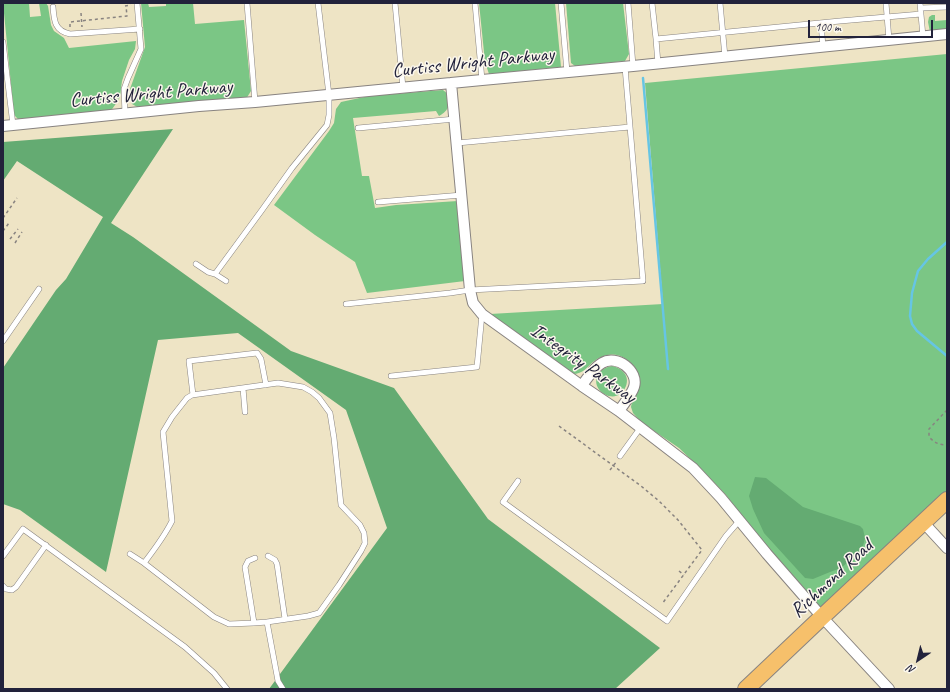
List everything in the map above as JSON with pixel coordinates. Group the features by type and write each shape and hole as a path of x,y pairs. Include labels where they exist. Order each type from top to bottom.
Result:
{"main road":[{"name":"Richmond Road","path":"746,689 947,500"}],"street":[{"name":"Curtiss Wright Parkway","path":"8,126 199,106 629,67 947,34"},
{"name":"Integrity Parkway","path":"451,83 470,290 473,303 482,314 641,427 693,468 721,498 822,617 889,689"},
{"path":"582,386 587,378 603,362 613,360 622,363 630,369 634,378 634,387 619,411"},
{"path":"923,522 947,548"}],"lane":[{"path":"125,114 124,89 141,49 137,3"},
{"path":"247,3 255,102"},
{"path":"215,274 292,168 327,125 329,115 329,95 318,3"},
{"path":"394,3 403,88"},
{"path":"475,3 482,80"},
{"path":"561,3 567,72"},
{"path":"346,304 470,290 643,281 630,127 628,3"},
{"path":"652,3 658,64"},
{"path":"720,3 725,57"},
{"path":"886,3 889,40"},
{"path":"53,7 55,23 59,30 64,33 70,34 140,29"},
{"path":"656,39 887,17 921,9 947,7"},
{"path":"921,9 922,37"},
{"path":"821,23 823,47"},
{"path":"3,42 8,126"},
{"path":"358,128 455,119"},
{"path":"457,143 630,127"},
{"path":"378,202 462,195"},
{"path":"196,264 226,281"},
{"path":"3,342 39,289"},
{"path":"391,376 476,367 482,314"},
{"path":"193,395 189,361 257,354 262,359 266,385"},
{"path":"130,554 214,617 229,624 267,622 319,613 339,585 365,543 364,533 360,525 341,505 330,413 319,398 303,387 278,383 193,395 187,398 172,417 163,432 172,521 157,547 144,563"},
{"path":"243,388 245,412"},
{"path":"620,456 641,427"},
{"path":"518,481 503,502 667,621 726,536 740,520"},
{"path":"3,556 23,529 185,647 214,673 227,689"},
{"path":"3,586 6,589 12,590 16,587 46,545"},
{"path":"268,556 275,560 277,564 284,619"},
{"path":"254,623 245,567 248,561 255,558"},
{"path":"267,622 278,681 283,689"}],"path":[{"path":"70,30 70,22 128,16 126,6"},
{"path":"81,13 83,33"},
{"path":"3,218 17,198"},
{"path":"3,231 9,223"},
{"path":"10,240 18,229"},
{"path":"15,243 22,232"},
{"path":"947,410 929,430 929,437 934,443 947,445"},
{"path":"559,426 659,501 678,520 702,550 662,604"},
{"path":"610,470 620,456"},
{"path":"679,571 684,575"}],"green space":[{"path":"3,3 29,3 30,17 41,16 39,3 46,3 48,6 51,25 54,31 64,38 69,48 136,41 135,49 129,60 122,81 120,97 110,112 18,119 14,115"},
{"path":"141,3 148,3 149,7 166,6 166,3 193,3 195,24 244,20 251,91 246,99 139,108 132,104 130,99 130,89 145,47"},
{"path":"479,3 555,3 561,67 489,74 485,62"},
{"path":"566,3 623,3 629,54 625,61 575,66 571,63"},
{"path":"935,15 935,21 947,20 947,32 930,32 928,22 929,17"},
{"path":"947,54 947,500 822,617 762,543 726,495 679,448 641,422 633,413 631,407 638,377 637,371 632,364 623,357 606,355 597,359 582,372 573,374 490,314 663,304 645,83"},
{"path":"443,90 449,95 449,104 445,112 439,116 436,111 353,118 362,176 369,176 375,208 396,205 458,201 465,281 367,293 355,262 274,205 329,131 334,123 336,109 341,102 369,96"},
{"path":"173,129 111,223 133,237 291,351 394,388 488,519 660,648 615,689 269,689 387,528 346,410 238,333 158,340 106,572 20,510 3,504 3,368 56,290 66,279 103,217 17,161 3,181 3,142"},
{"path":"612,366 622,371 627,379 626,386 622,393 616,396 610,396 600,390 596,380 603,370"},
{"path":"755,477 766,478 803,507 860,526 863,529 865,538 862,550 841,568 813,579 805,578 764,533 749,496"}],"waterway":[{"path":"643,78 668,369"},
{"path":"947,242 928,259 918,271 912,293 910,316 912,324 917,331 947,356"}]}
